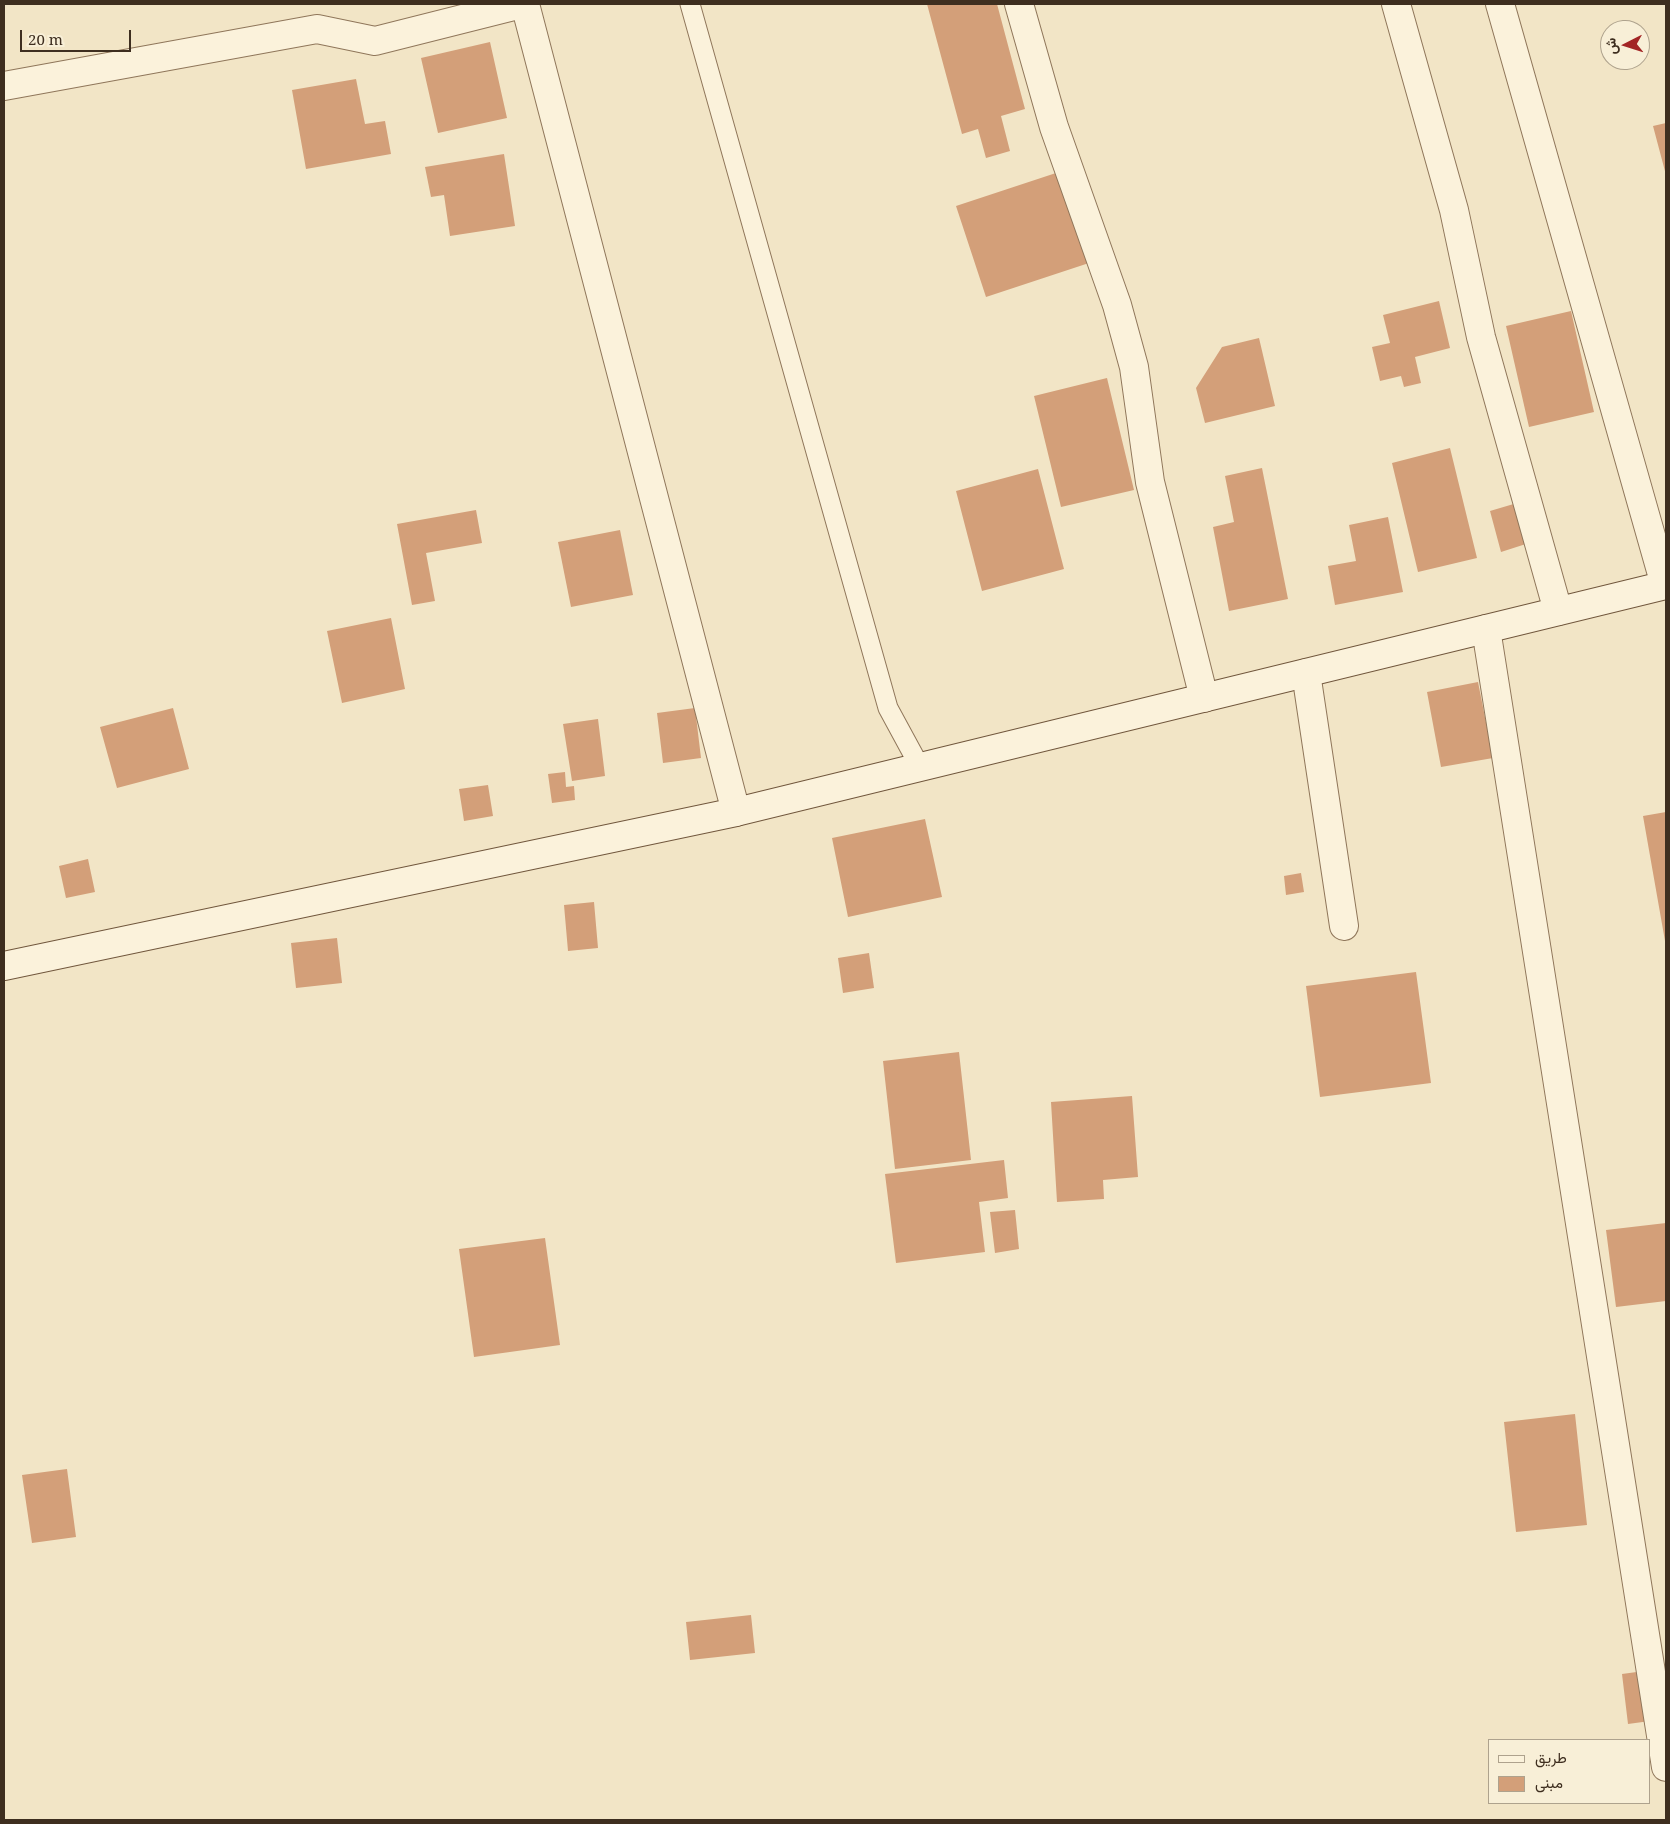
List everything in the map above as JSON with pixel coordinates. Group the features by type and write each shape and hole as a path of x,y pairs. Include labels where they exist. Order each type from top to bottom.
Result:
{"street":[{"path":"4,86 317,29 375,41 523,4 736,812"},
{"path":"1019,4 1054,127 1117,305 1134,367 1150,482 1204,698"},
{"path":"1396,4 1454,210 1481,337 1558,611"},
{"path":"4,966 736,812 1665,585 1500,4"},
{"path":"1486,629 1666,1767"},
{"path":"1306,673 1344,926"}],"lane":[{"path":"690,4 888,708 920,767"}],"building":[{"path":"927,4 997,4 1025,109 1001,116 1010,151 986,158 978,129 962,134"},
{"path":"490,42 507,118 438,133 421,58"},
{"path":"356,79 365,124 385,121 391,154 306,169 292,90"},
{"path":"1666,123 1666,175 1653,126"},
{"path":"504,154 515,226 450,236 444,195 431,197 425,167"},
{"path":"1059,172 1089,263 986,297 956,206"},
{"path":"1439,301 1450,348 1415,357 1421,383 1404,387 1401,376 1380,381 1372,347 1390,343 1383,315"},
{"path":"1571,311 1594,412 1529,427 1506,326"},
{"path":"1259,338 1275,406 1205,423 1196,388 1222,347"},
{"path":"1107,378 1134,490 1061,507 1034,396"},
{"path":"1450,448 1477,558 1418,572 1392,463"},
{"path":"1262,468 1288,599 1229,611 1213,527 1234,522 1225,476"},
{"path":"1038,469 1064,569 982,591 956,491"},
{"path":"1517,503 1529,543 1501,552 1490,511"},
{"path":"476,510 482,543 426,553 435,601 412,605 397,524"},
{"path":"1388,517 1403,592 1335,605 1328,566 1356,561 1349,525"},
{"path":"620,530 633,595 571,607 558,542"},
{"path":"391,618 405,689 342,703 327,631"},
{"path":"1478,682 1493,758 1441,767 1427,692"},
{"path":"173,708 189,769 117,788 100,727"},
{"path":"695,708 701,758 663,763 657,713"},
{"path":"598,719 605,776 572,781 563,724"},
{"path":"565,772 566,787 574,786 575,800 552,803 548,774"},
{"path":"488,785 493,816 464,821 459,789"},
{"path":"1666,812 1666,941 1665,941 1643,816"},
{"path":"925,819 942,897 848,917 832,838"},
{"path":"88,859 95,892 66,898 59,866"},
{"path":"1301,873 1304,892 1286,895 1284,876"},
{"path":"594,902 598,948 568,951 564,905"},
{"path":"337,938 342,983 296,988 291,943"},
{"path":"869,953 874,988 843,993 838,958"},
{"path":"1416,972 1431,1083 1320,1097 1306,986"},
{"path":"959,1052 971,1160 895,1169 883,1061"},
{"path":"1132,1096 1138,1177 1103,1180 1104,1199 1057,1202 1051,1102"},
{"path":"1004,1160 1008,1198 979,1202 985,1252 896,1263 885,1174"},
{"path":"1015,1210 1019,1249 995,1253 990,1212"},
{"path":"1666,1223 1666,1301 1616,1307 1606,1230"},
{"path":"545,1238 560,1345 474,1357 459,1249"},
{"path":"1575,1414 1587,1525 1516,1532 1504,1422"},
{"path":"67,1469 76,1537 32,1543 22,1475"},
{"path":"751,1615 755,1653 690,1660 686,1622"},
{"path":"1644,1671 1650,1721 1628,1724 1622,1674"}]}
